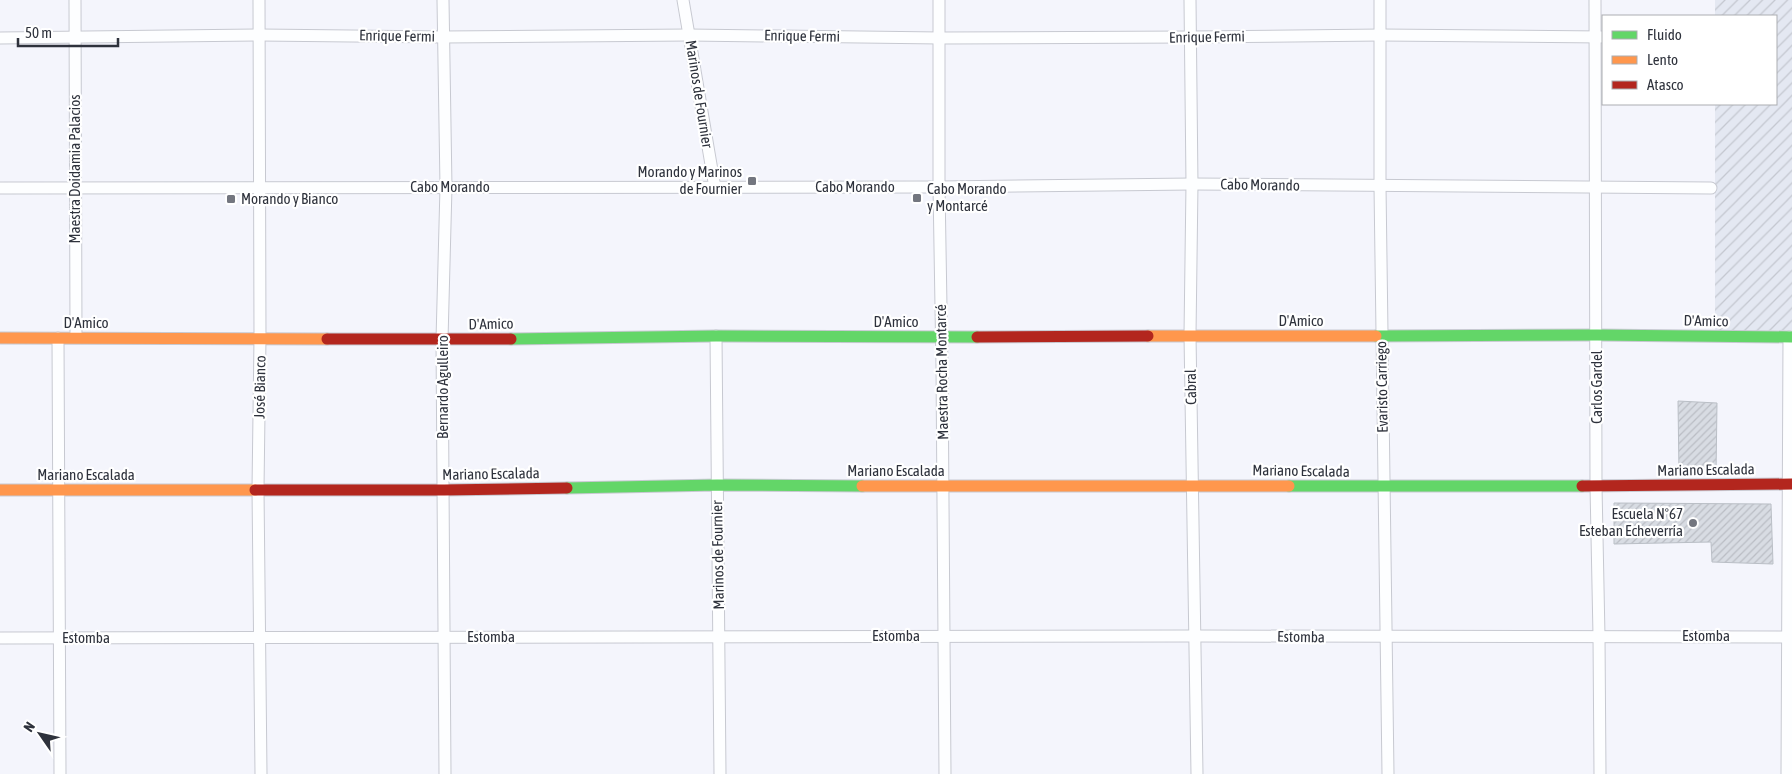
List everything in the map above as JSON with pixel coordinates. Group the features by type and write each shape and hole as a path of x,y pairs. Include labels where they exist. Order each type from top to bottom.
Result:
{"street":[{"name":"Maestra Doidamia Palacios","path":"75,0 76,337"},
{"name":"José Bianco","path":"259,0 260,338 258,489 261,774"},
{"name":"Bernardo Agulleiro","path":"443,0 446,187 442,340 445,774"},
{"name":"Marinos de Fournier","path":"683,0 714,188"},
{"name":"Maestra Rocha Montarcé","path":"939,0 945,774"},
{"name":"Cabral","path":"1190,0 1192,184 1190,336 1198,774"},
{"name":"Evaristo Carriego","path":"1380,0 1380,186 1388,774"},
{"name":"Carlos Gardel","path":"1595,0 1599,37 1596,188 1596,486 1600,774"},
{"name":"Enrique Fermi","path":"0,38 260,35 443,37 689,35 940,38 1381,35 1599,37"},
{"name":"Cabo Morando","path":"0,188 714,188 1192,184 1711,188"},
{"name":"D'Amico","path":"0,338 442,340 716,336 1597,335 1790,337"},
{"name":"Marinos de Fournier","path":"716,336 720,774"},
{"path":"1787,774 1790,637 1790,337"},
{"path":"58,338 60,774"},
{"name":"Mariano Escalada","path":"0,490 444,490 717,485 1384,487 1791,484"},
{"name":"Estomba","path":"0,638 1790,637"}],"shaded area":[{"path":"1715,0 1792,0 1792,330 1715,332 1715,105 1777,105 1777,15 1715,15"}],"building":[{"path":"1678,401 1717,403 1716,474 1679,474"},
{"name":"Escuela N°67 Esteban Echeverría","path":"1614,503 1771,504 1773,564 1712,562 1711,542 1614,544"}],"traffic: fast":[{"path":"1376,336 1597,335 1792,337"},
{"path":"511,339 716,336 977,337"},
{"path":"567,488 717,485 862,486"},
{"path":"1289,486 1582,486"}],"traffic: slow":[{"path":"1148,336 1376,336"},
{"path":"0,338 327,339"},
{"path":"862,486 1289,486"},
{"path":"0,490 255,490"}],"traffic: jam":[{"path":"977,337 1148,336"},
{"path":"327,339 511,339"},
{"path":"1582,486 1792,484"},
{"path":"255,490 567,488"}],"place":[{"name":"Morando y Marinos de Fournier","path":"752,181"},
{"name":"Cabo Morando y Montarcé","path":"917,198"},
{"name":"Morando y Bianco","path":"231,199"},
{"name":"Escuela N°67 Esteban Echeverría","path":"1693,523"}]}
